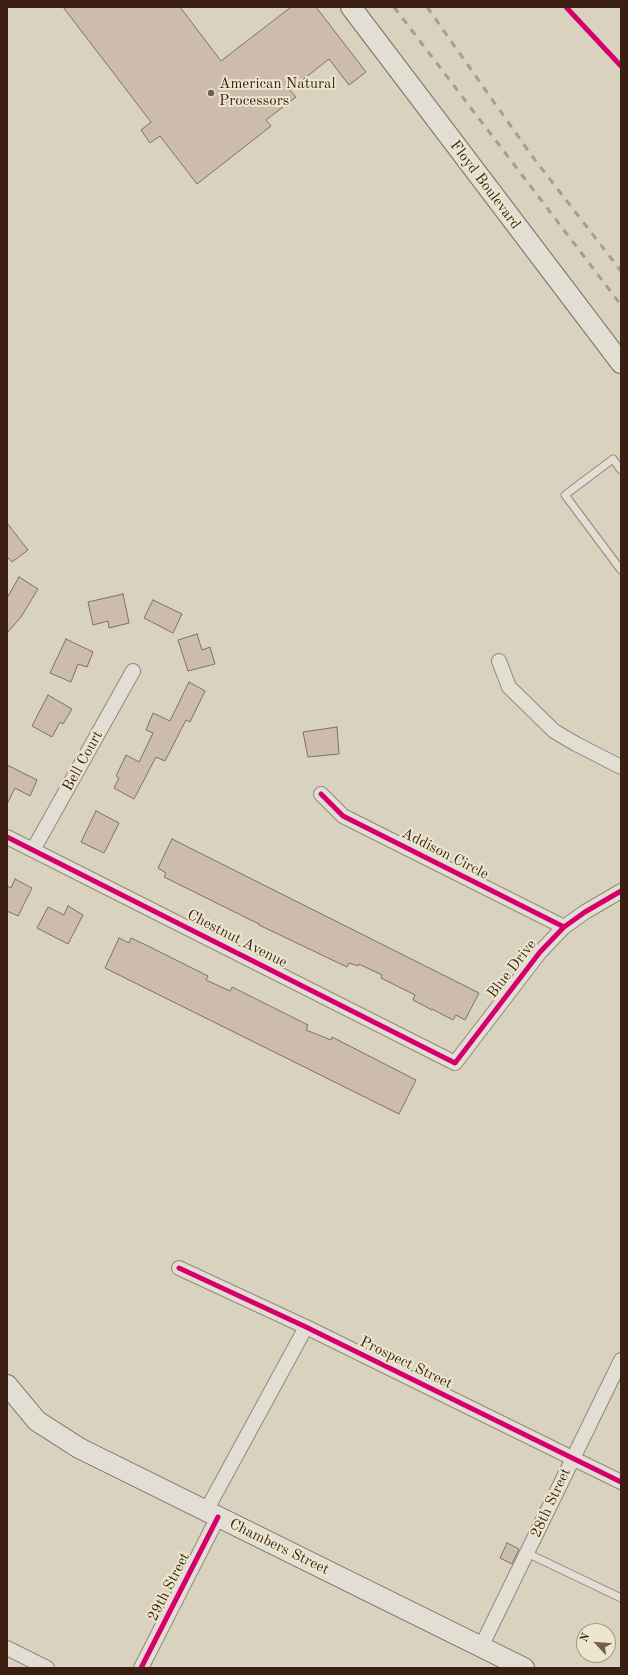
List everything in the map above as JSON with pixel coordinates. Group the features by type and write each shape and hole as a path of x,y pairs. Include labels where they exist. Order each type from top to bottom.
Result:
{"main road":[{"name":"Floyd Boulevard","path":"351,7 621,363"},
{"name":"Chambers Street","path":"8,1388 37,1421 79,1448 524,1668"}],"street":[{"path":"499,661 509,687 554,731 621,767"},
{"name":"Bell Court","path":"33,850 133,672"},
{"name":"Addison Circle","path":"321,794 342,816 564,927"},
{"name":"Chestnut Avenue","path":"7,838 455,1063"},
{"name":"Blue Drive","path":"455,1063 540,952 564,927 585,912 621,891"},
{"name":"Prospect Street","path":"179,1268 306,1327 621,1482"},
{"name":"29th Street","path":"141,1668 212,1514 306,1327"},
{"name":"28th Street","path":"481,1647 621,1360"},
{"path":"7,1648 47,1668"}],"lane":[{"path":"621,470 613,459 565,496 621,570"},
{"path":"527,1553 621,1598"}],"building":[{"name":"American Natural Processors","path":"63,7 180,7 221,61 291,7 316,7 366,72 349,85 329,59 290,90 296,97 266,120 271,126 197,184 160,136 150,143 141,130 151,122"},
{"path":"7,523 28,550 12,562 7,557"},
{"path":"19,577 38,589 21,617 7,633 7,598"},
{"path":"123,594 129,623 109,628 108,621 93,625 88,602"},
{"path":"153,600 182,614 173,633 144,618"},
{"path":"197,634 202,650 210,647 215,664 188,671 178,640"},
{"path":"66,639 93,652 87,667 78,664 71,682 50,673"},
{"path":"189,682 205,691 190,722 186,720 165,761 156,757 134,799 114,788 119,778 116,776 126,755 139,762 153,733 146,730 153,713 170,721"},
{"path":"48,695 72,709 63,724 60,722 52,737 32,726"},
{"path":"337,727 339,754 308,757 303,732"},
{"path":"7,765 37,780 30,796 15,788 7,804"},
{"path":"96,811 119,823 104,853 81,842"},
{"path":"172,839 479,993 465,1020 456,1015 453,1020 413,1000 415,995 381,978 382,975 359,964 358,966 349,963 347,967 164,877 166,873 158,868"},
{"path":"15,879 32,888 18,916 7,911 7,886 11,888"},
{"path":"68,906 83,915 68,944 37,928 48,907 64,915"},
{"path":"119,938 129,943 131,938 146,945 208,976 206,980 230,991 232,987 308,1025 306,1030 331,1040 332,1037 416,1080 399,1114 105,968"},
{"path":"507,1543 519,1549 512,1564 500,1558"}],"railway":[{"path":"394,7 621,305"},
{"path":"427,7 532,156 621,271"}],"cycle path":[{"path":"566,7 621,66"},
{"path":"321,794 343,816 564,927"},
{"path":"7,837 455,1063 540,952 564,927 585,912 621,891"},
{"path":"179,1268 306,1327 621,1482"},
{"path":"141,1668 218,1517"}],"place":[{"name":"American Natural Processors","path":"211,93"}]}
